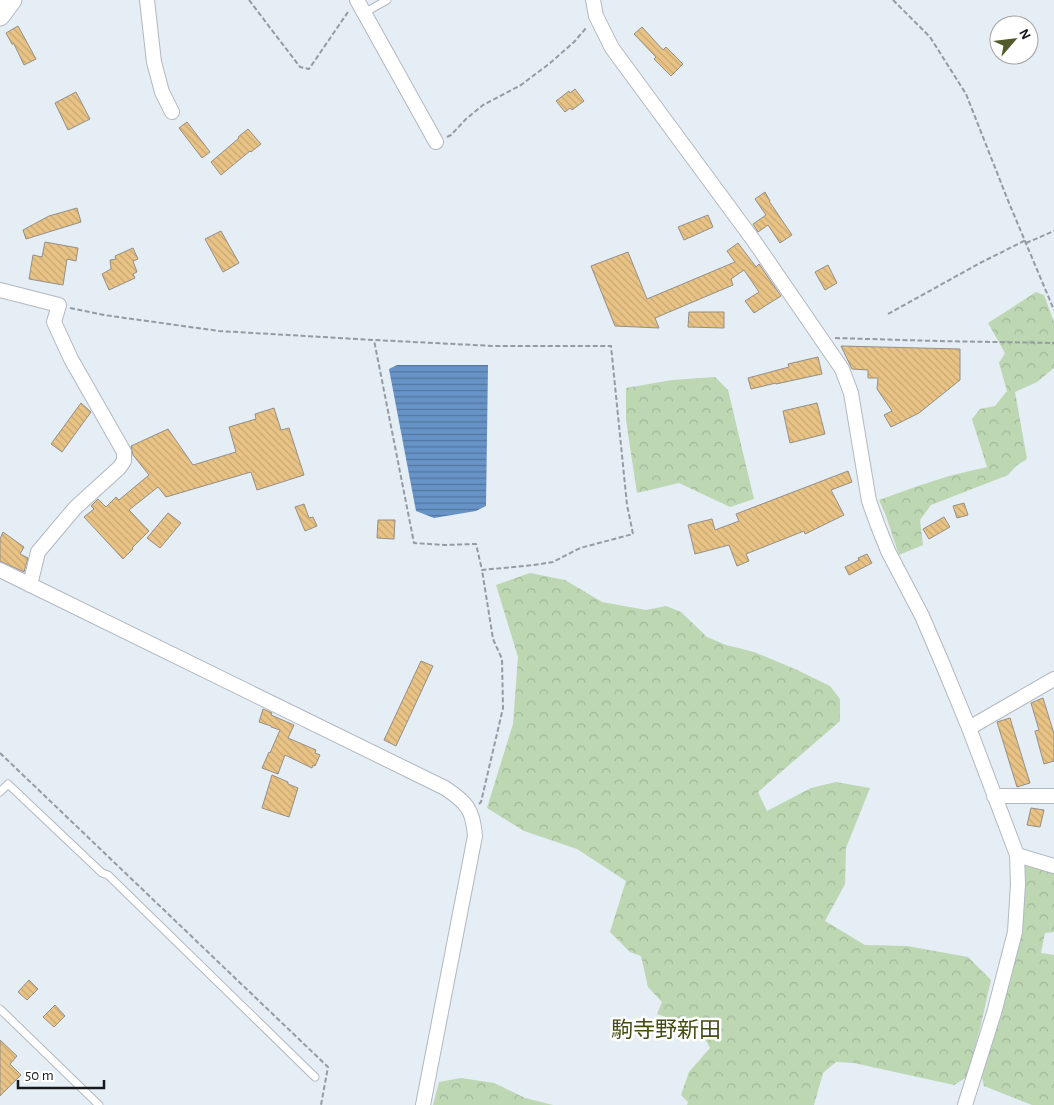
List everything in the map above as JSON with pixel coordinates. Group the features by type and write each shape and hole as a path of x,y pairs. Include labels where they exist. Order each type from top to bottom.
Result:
{"street":[{"path":"0,16 12,0"},
{"path":"147,0 154,62 162,92 172,112"},
{"path":"593,0 596,16 612,48 754,241 842,370 850,393 869,501 888,551 922,616 969,728 1016,855 1018,884 1015,932 994,1013 965,1105"},
{"path":"357,7 436,142"},
{"path":"0,290 59,305 54,322 72,359 124,452 124,461 119,468 75,508 38,552 30,585"},
{"path":"0,570 444,788 466,804 474,823 475,836 423,1105"},
{"path":"969,728 1054,679"},
{"path":"994,796 1054,796"},
{"path":"1016,855 1054,866"}],"lane":[{"path":"357,7 387,0"},
{"path":"0,792 8,784 102,873 108,875 315,1077"},
{"path":"0,1009 99,1105"}],"path":[{"path":"249,0 300,67 309,69 338,28 357,7"},
{"path":"893,0 930,37 966,94 1054,310"},
{"path":"436,142 442,141 451,135 466,118 483,105 521,85 549,64 574,42 596,16"},
{"path":"888,314 980,263 1026,241 1054,231"},
{"path":"59,305 104,316 219,331 495,346 611,346 627,506 633,534 580,548 553,562 482,570"},
{"path":"820,337 1054,343"},
{"path":"374,340 414,543 444,545 476,544 493,639 502,660 503,708 481,802 471,813"},
{"path":"0,753 328,1067 321,1105"}],"green space":[{"path":"1036,292 1044,295 1054,322 1054,368 1037,382 1015,392 1027,459 1016,466 1008,475 931,505 920,520 923,545 899,555 879,500 949,476 987,467 972,419 980,409 995,406 1007,391 999,363 1005,353 988,323"},
{"path":"715,377 728,390 754,499 730,507 679,483 637,493 626,420 626,388 672,380"},
{"path":"530,573 565,580 602,602 646,610 666,606 681,612 707,637 726,645 754,652 830,686 840,699 840,721 758,792 767,811 811,788 836,782 870,788 846,848 845,884 825,921 865,945 907,946 968,957 991,980 967,1077 954,1085 854,1063 836,1062 823,1073 814,1105 687,1105 688,1102 681,1095 689,1072 710,1048 700,1030 691,1025 657,1014 662,1002 648,987 641,956 630,952 610,932 626,881 577,849 524,831 487,808 513,724 518,657 496,585"},
{"path":"1023,865 1054,873 1054,932 1045,933 1041,953 1054,955 1054,1105 1032,1105 984,1086 981,1074 1011,979 1021,936 1024,912"},
{"path":"461,1078 494,1083 525,1098 553,1105 433,1105 439,1082"}],"water":[{"path":"397,365 488,365 486,506 476,511 434,518 416,511 389,369"}],"building":[{"path":"18,26 36,59 24,65 14,44 12,44 6,33"},
{"path":"642,27 663,50 666,47 683,64 671,76 654,59 656,57 634,34"},
{"path":"575,89 584,101 572,110 570,108 565,112 556,101 569,91 570,93"},
{"path":"76,92 90,119 68,130 55,103"},
{"path":"187,122 210,152 202,158 179,128"},
{"path":"248,129 261,144 221,175 211,162"},
{"path":"765,192 792,235 780,243 768,225 758,232 753,224 766,215 755,199"},
{"path":"77,208 81,222 26,239 23,230 49,216"},
{"path":"708,215 713,227 684,240 678,227"},
{"path":"221,231 239,263 223,272 205,239"},
{"path":"45,242 78,248 76,261 67,259 63,285 29,279 33,255 42,257"},
{"path":"738,243 756,267 759,264 781,296 754,313 745,301 759,292 744,270 731,279 733,285 655,318 659,328 615,326 591,266 628,252 647,299 735,262 727,251"},
{"path":"133,248 138,259 133,261 137,272 133,274 135,278 109,290 102,274 111,269 110,260 116,259 115,256"},
{"path":"828,265 837,283 825,290 815,272"},
{"path":"689,312 724,312 724,328 688,327"},
{"path":"841,346 960,349 960,380 919,413 891,427 884,415 892,411 877,389 878,378 868,378 868,370 852,369"},
{"path":"818,357 822,374 751,389 748,378 789,367 788,364"},
{"path":"81,403 91,412 62,452 51,444"},
{"path":"817,403 825,434 790,443 783,411"},
{"path":"274,408 281,430 289,428 304,475 257,490 251,472 166,497 158,487 129,510 149,531 123,559 84,517 94,509 91,506 98,499 106,507 116,497 119,500 149,475 133,455 131,446 168,429 193,465 236,452 229,427 256,419 255,414"},
{"path":"848,471 852,482 831,490 844,515 805,534 804,531 746,554 749,561 737,566 729,545 695,554 688,525 712,519 715,530 739,521 736,514"},
{"path":"964,503 968,515 957,518 953,506"},
{"path":"304,504 309,518 313,517 317,526 305,531 295,507"},
{"path":"168,513 181,523 160,548 147,538"},
{"path":"944,517 950,527 929,539 923,529"},
{"path":"378,520 395,520 394,539 377,538"},
{"path":"3,532 24,547 20,554 28,558 24,572 0,561 0,539"},
{"path":"867,554 872,563 849,575 845,567"},
{"path":"421,661 433,666 396,746 384,740"},
{"path":"1043,698 1054,734 1054,761 1044,764 1035,731 1039,730 1031,703"},
{"path":"263,709 272,713 271,715 294,725 288,738 316,750 315,753 320,755 315,766 313,765 312,768 285,755 278,774 262,768 280,730 259,722"},
{"path":"1010,718 1030,783 1017,787 997,722"},
{"path":"272,775 298,788 289,817 262,808"},
{"path":"1031,808 1044,810 1040,827 1027,825"},
{"path":"29,980 38,989 27,1000 18,992"},
{"path":"55,1005 65,1016 54,1027 43,1017"},
{"path":"0,1040 17,1056 10,1064 21,1075 0,1096"}],"district":[{"name":"駒寺野新田","path":"666,1029"}]}
